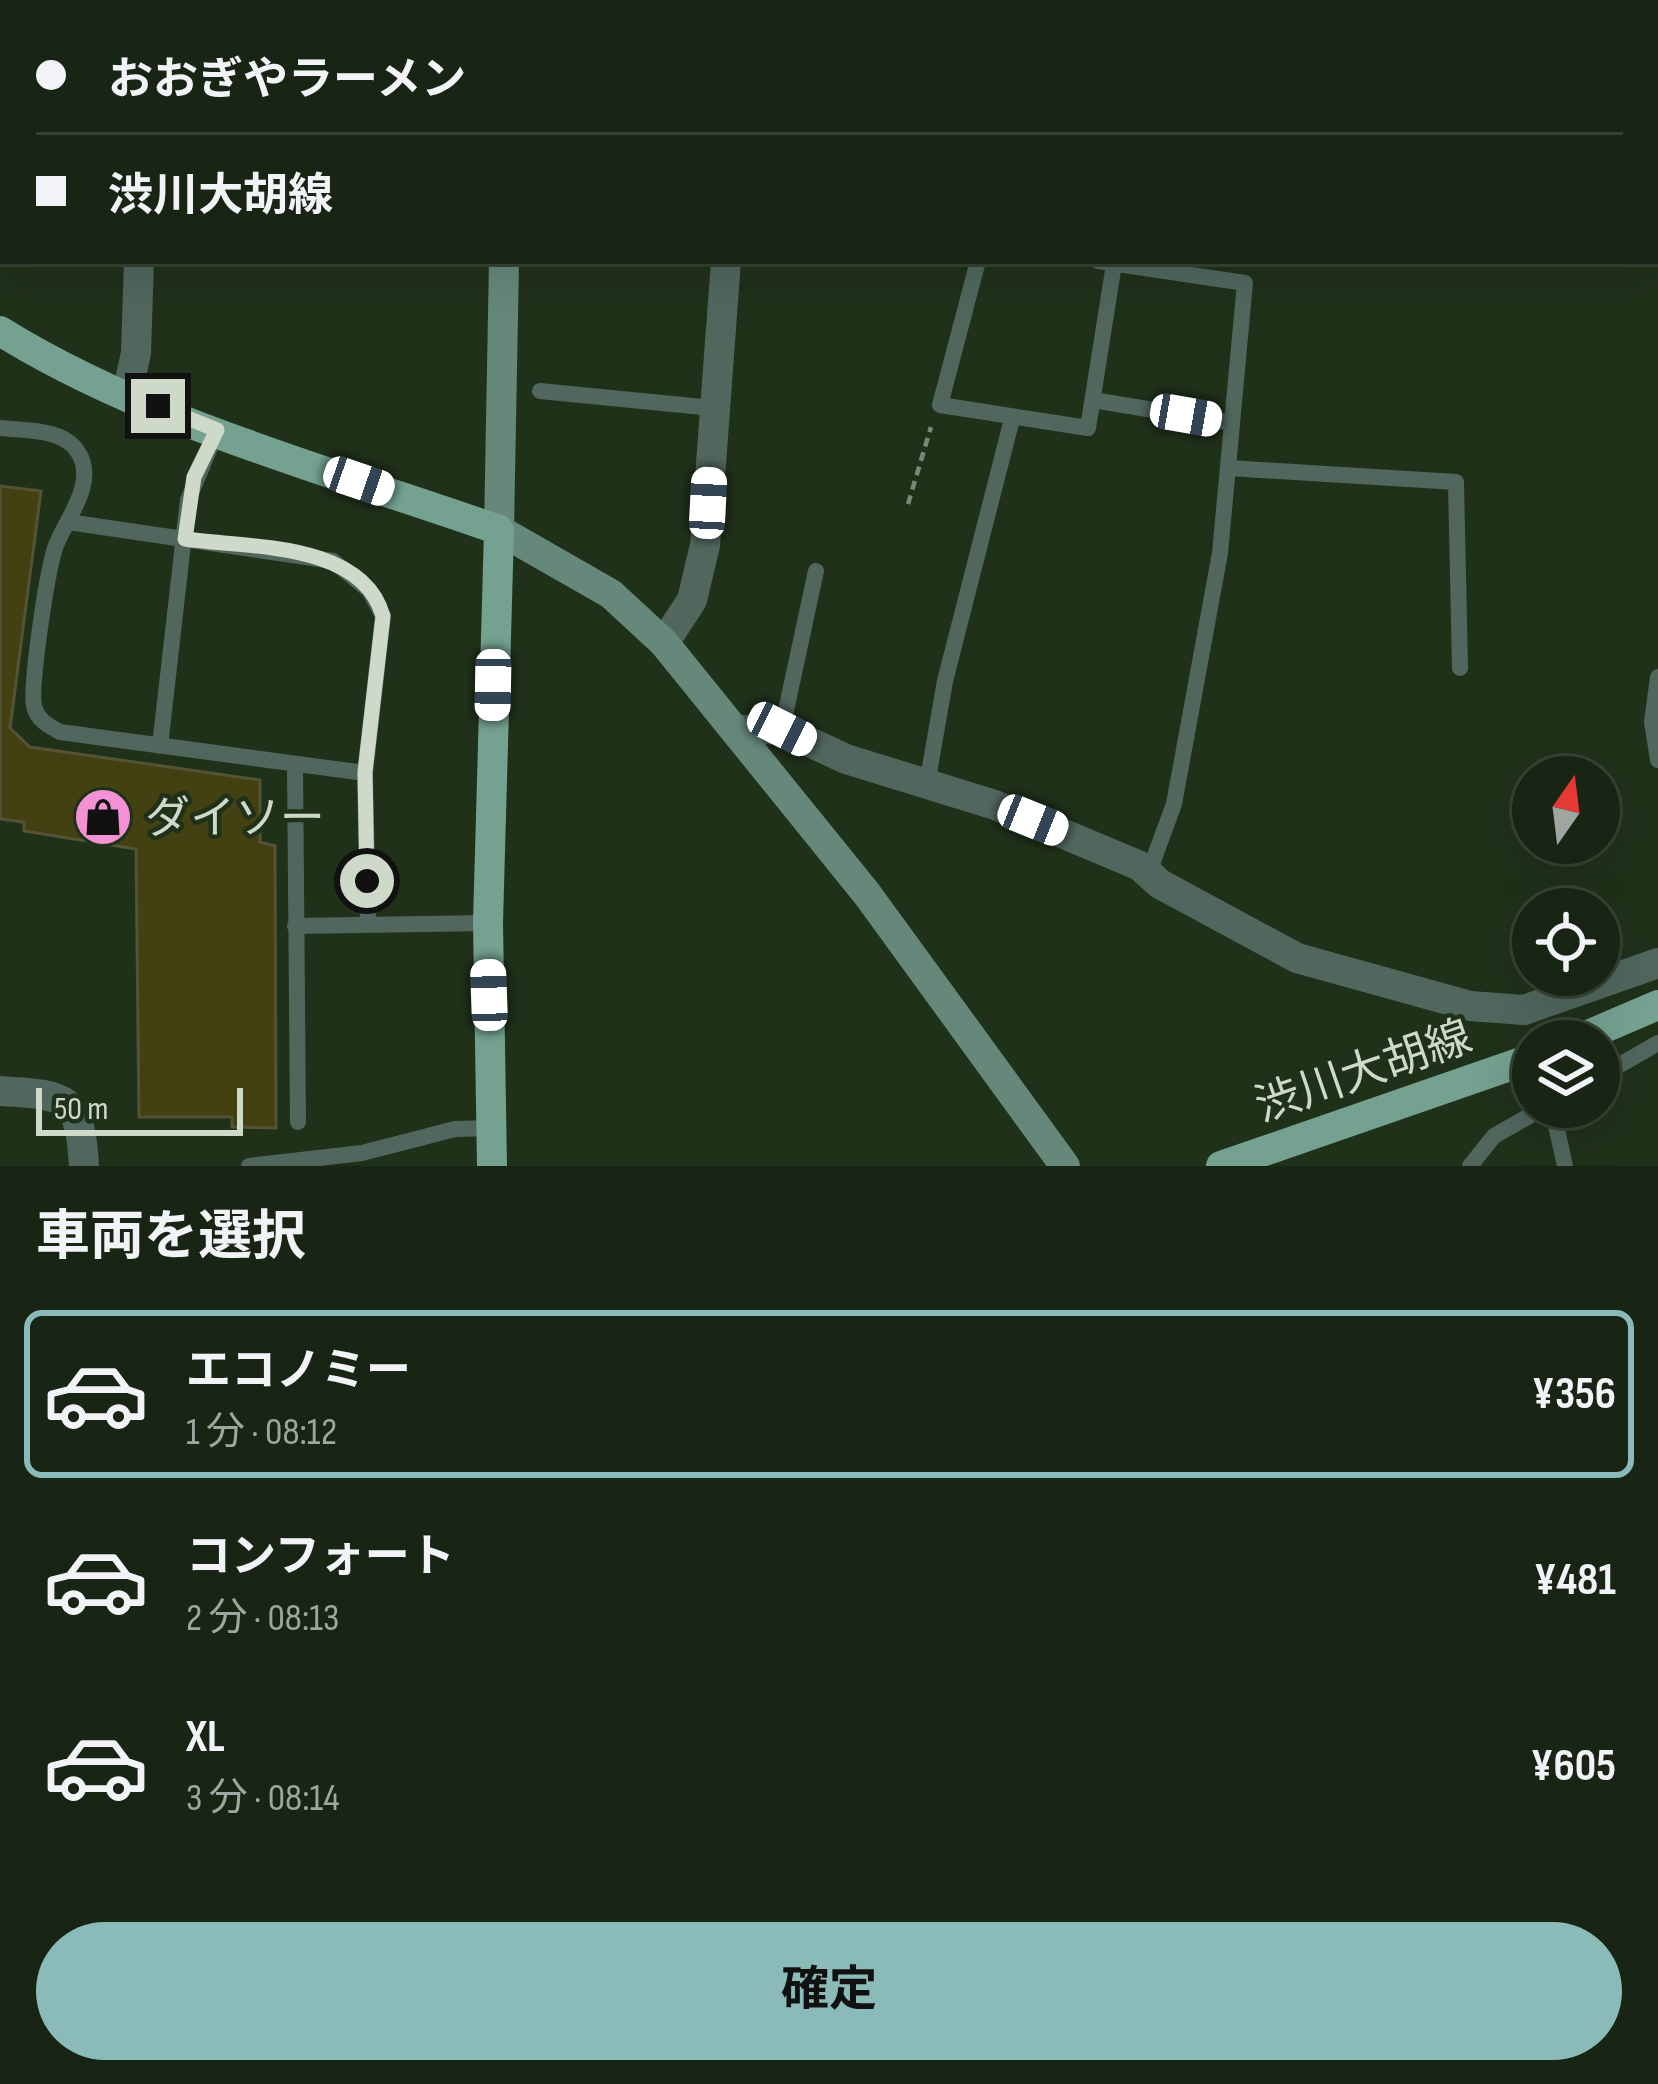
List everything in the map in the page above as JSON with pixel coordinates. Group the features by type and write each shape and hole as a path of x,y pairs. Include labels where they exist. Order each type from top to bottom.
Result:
{"main road":[{"path":"0,331 128,394 217,430 499,530 488,923 492,1166"},
{"path":"1620,1021 1658,1005"},
{"name":"渋川大胡線","path":"1221,1166 1512,1065"}],"street":[{"path":"128,394 136,353 140,264"},
{"path":"504,264 499,530 611,594 664,643 739,730 1065,1166"},
{"path":"664,643 684,617 700,576 726,264"},
{"path":"739,730 782,729 846,759 1033,820 1149,872 1160,884 1297,958 1470,1006 1525,1010 1658,963"},
{"path":"0,1091 67,1101 81,1123 84,1166"}],"lane":[{"path":"977,264 940,405 1088,428 1106,264"},
{"path":"1119,264 1245,283 1229,468 1185,753 1169,826 1149,872"},
{"path":"540,392 713,408"},
{"path":"1094,400 1232,423"},
{"path":"926,784 945,680 1012,419"},
{"path":"0,428 55,435 80,453 82,492 50,570 34,705 46,725 59,732 365,772"},
{"path":"160,746 194,477 217,430"},
{"path":"1229,468 1456,482 1460,668"},
{"path":"68,521 333,561 369,590 383,616 365,772 368,925"},
{"path":"782,729 816,571"},
{"path":"1658,677 1652,722 1658,760"},
{"path":"295,764 298,1122"},
{"path":"295,926 488,923"},
{"path":"1620,1067 1656,1050"},
{"path":"1471,1166 1494,1136 1512,1127"},
{"path":"249,1166 362,1153 455,1129 492,1128"},
{"path":"1555,1128 1565,1166"}],"path":[{"path":"908,505 940,405"}],"building":[{"path":"0,486 41,491 10,728 30,747 260,780 260,842 275,846 276,1128 232,1127 232,1117 139,1117 136,849 24,831 24,822 0,819"}],"place":[{"name":"ダイソー","path":"103,817"}],"route":[{"path":"158,406 217,430 194,477 185,539 333,561 379,603 383,616 365,772 367,881"}]}
